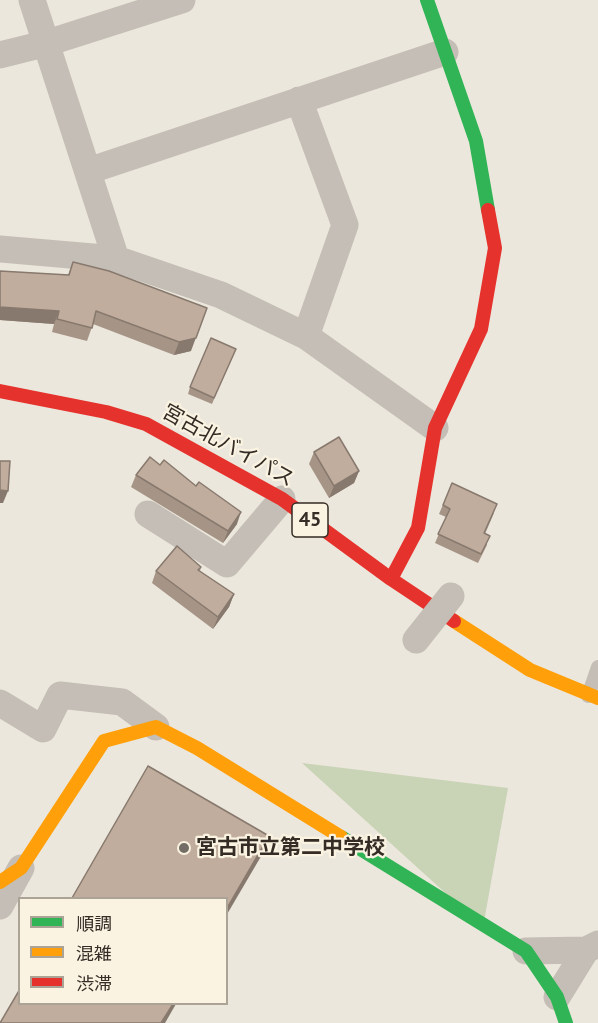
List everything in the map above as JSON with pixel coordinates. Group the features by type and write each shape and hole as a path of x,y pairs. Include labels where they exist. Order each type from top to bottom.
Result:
{"main road":[{"path":"391,579 418,528 435,428 481,329 495,249 476,141 427,0"},
{"name":"宮古北バイパス","path":"0,391 95,410 146,424 282,499 391,579 530,670 593,697"},
{"path":"10,875 104,741 156,727 197,748 526,951 557,997 566,1023"}],"street":[{"path":"32,0 44,44 116,259"},
{"path":"0,55 44,44 182,0"},
{"path":"88,171 445,52"},
{"path":"299,100 345,225 306,336"},
{"path":"0,249 116,259 221,295 306,336 435,428"},
{"path":"148,514 227,564 282,499"},
{"path":"416,640 451,596"},
{"path":"0,703 43,729 60,695 122,702 156,727"},
{"path":"0,906 10,875"},
{"path":"526,951 592,947"},
{"path":"557,997 592,947"}],"lane":[{"path":"593,697 598,667"}],"green space":[{"path":"302,763 508,788 483,927"}],"building":[{"path":"73,262 109,271 207,308 196,338 179,342 96,311 92,328 57,319 59,311 0,307 0,271 69,275"},
{"path":"211,338 236,349 214,398 190,387"},
{"path":"339,437 359,471 334,486 314,452"},
{"path":"150,457 160,465 164,460 196,486 199,482 241,512 228,531 136,475"},
{"path":"0,461 10,461 8,491 0,490"},
{"path":"452,483 497,504 484,533 490,536 481,554 438,534 450,509 443,505"},
{"path":"177,546 201,567 198,570 234,594 218,617 156,571"},
{"path":"148,766 269,836 228,907 228,897 73,897"},
{"path":"18,992 18,1005 172,1005 161,1023 0,1023"}],"traffic: fast":[{"path":"427,0 476,141 488,210"},
{"path":"341,837 526,951 557,997 566,1023"}],"traffic: slow":[{"path":"454,621 530,670 598,698"},
{"path":"0,882 21,868 104,741 156,727 197,748 341,837"}],"traffic: jam":[{"path":"391,579 418,528 435,428 481,329 495,248 488,210"},
{"path":"0,391 106,412 146,424 282,499 391,579 454,621"}],"place":[{"name":"宮古市立第二中学校","path":"184,848"}]}
